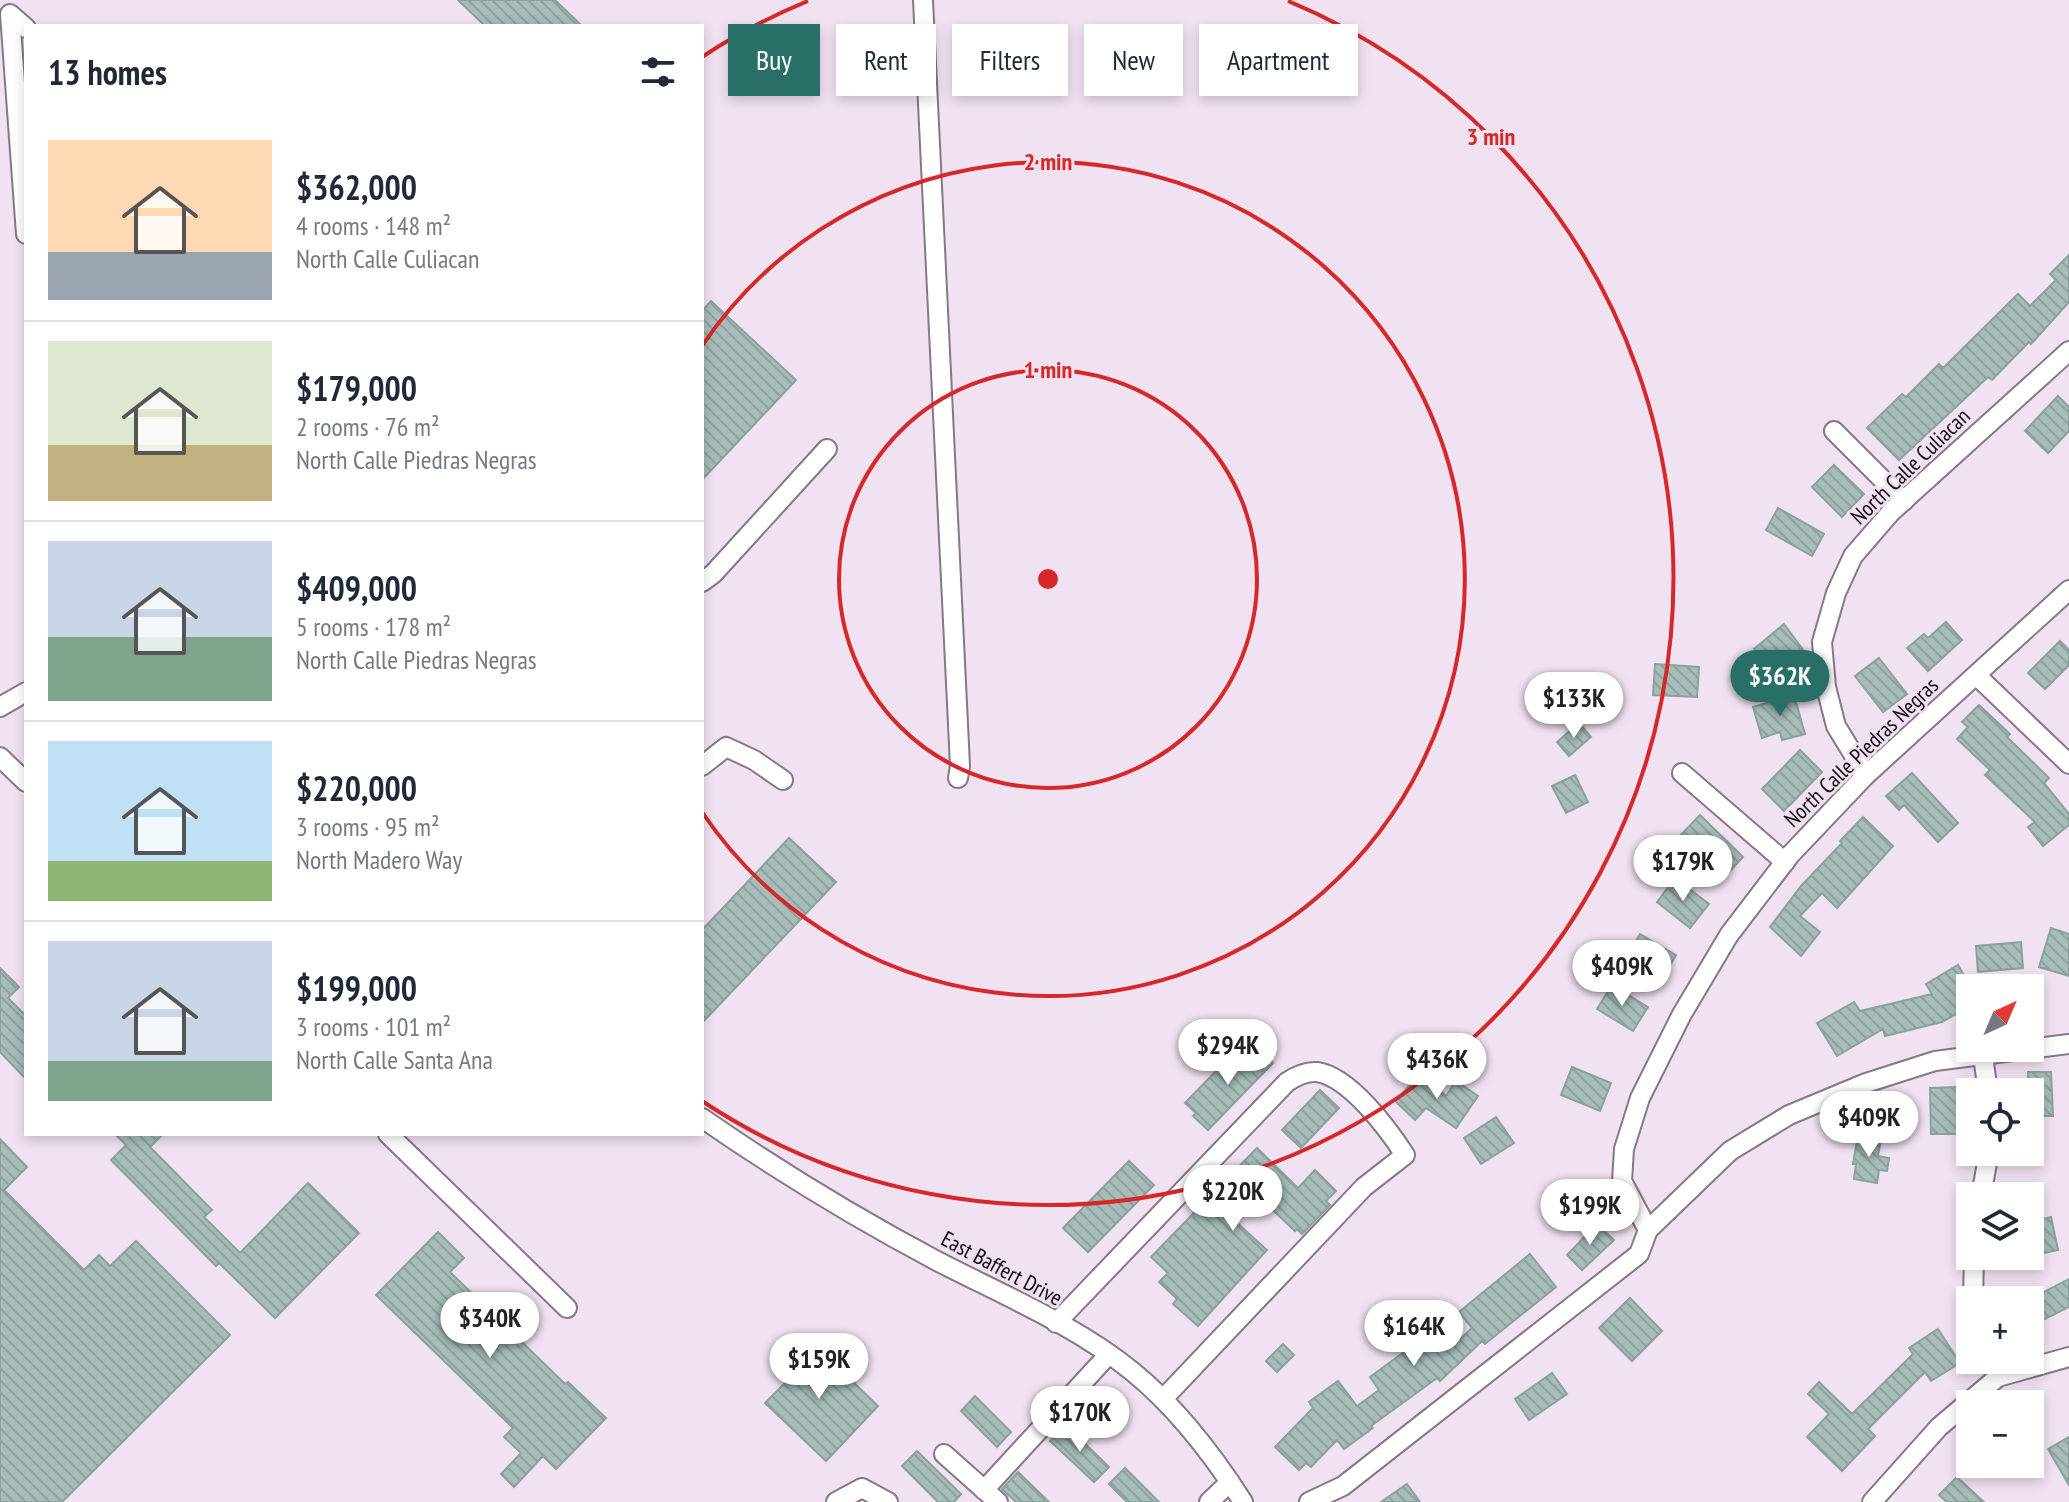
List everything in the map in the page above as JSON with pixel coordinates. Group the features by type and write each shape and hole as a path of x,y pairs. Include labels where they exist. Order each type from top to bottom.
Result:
{"street":[{"path":"923,0 958,778"},
{"path":"24,26 10,14 24,206"},
{"name":"North Calle Culiacan","path":"1866,775 1836,726 1826,687 1822,642 1836,593 1853,556 1904,501 2069,351"},
{"path":"1834,431 1904,501"},
{"path":"704,581 827,449"},
{"name":"North Calle Piedras Negras","path":"1648,1230 1622,1181 1624,1149 1640,1098 1682,1014 1721,948 1785,862 1866,775 2069,590"},
{"path":"1976,675 2069,764"},
{"path":"0,707 24,693"},
{"path":"704,764 726,747 754,760 783,780"},
{"path":"0,757 24,780"},
{"path":"1682,773 1785,862"},
{"path":"2044,1047 2069,1044"},
{"path":"1309,1502 1343,1486 1639,1254 1648,1230 1730,1151 1789,1115 1866,1083 1935,1061 1956,1059"},
{"path":"1056,1323 1275,1092 1299,1074 1316,1072 1332,1077 1387,1128 1405,1155 1364,1187 1163,1399"},
{"name":"East Baffert Drive","path":"704,1119 761,1159 920,1252 1109,1354 1163,1399 1243,1502"},
{"path":"390,1136 567,1308"},
{"path":"944,1454 991,1496 1109,1354"},
{"path":"2044,1361 2069,1357"},
{"path":"1876,1501 1939,1427 1991,1374"},
{"path":"1209,1502 1230,1482"},
{"path":"836,1502 862,1488 888,1502"}],"building":[{"path":"458,0 555,0 580,24 483,24"},
{"path":"2069,255 2069,302 2031,344 2029,342 1992,380 1988,377 1899,460 1867,428 1902,394 1906,397 1939,364 1943,368 2018,294 2030,306 2056,280 2050,274"},
{"path":"711,301 796,380 704,478 704,309"},
{"path":"2058,396 2069,407 2069,431 2048,453 2025,431"},
{"path":"1834,465 1864,494 1842,517 1812,487"},
{"path":"1778,508 1824,534 1812,556 1766,530"},
{"path":"1946,622 1962,640 1928,671 1907,648 1924,634 1928,638"},
{"path":"1784,624 1804,651 1788,664 1782,657 1768,667 1754,649"},
{"path":"2060,641 2069,650 2069,665 2045,689 2028,673"},
{"path":"1879,658 1907,694 1883,712 1855,676"},
{"path":"1655,664 1699,667 1697,697 1653,695"},
{"path":"1794,695 1805,734 1782,740 1780,732 1762,738 1753,707"},
{"path":"1979,705 2049,778 2044,783 2069,814 2069,825 2043,846 2028,827 2035,822 1985,775 1990,770 1957,739 1968,727 1962,722"},
{"path":"1579,723 1591,737 1569,756 1557,742"},
{"path":"1800,750 1822,772 1784,811 1762,789"},
{"path":"1912,773 1958,823 1938,842 1904,805 1899,810 1886,796"},
{"path":"1575,775 1588,802 1566,813 1552,786"},
{"path":"1700,815 1743,857 1721,880 1677,839"},
{"path":"1863,817 1893,846 1837,908 1822,893 1800,916 1820,932 1801,956 1770,927 1801,886"},
{"path":"789,838 836,882 704,1021 704,928"},
{"path":"1675,878 1709,904 1690,928 1657,902"},
{"path":"2051,928 2069,934 2069,976 2039,967"},
{"path":"1640,934 1676,955 1661,981 1625,960"},
{"path":"2021,942 2023,968 1978,972 1976,946"},
{"path":"1958,965 1963,974 1956,974 1956,1014 1942,1022 1885,1036 1883,1029 1837,1056 1817,1023 1854,1002 1860,1011 1932,994 1926,984"},
{"path":"0,968 19,987 8,998 24,1014 24,1077 0,1052"},
{"path":"1612,985 1648,1007 1633,1031 1597,1009"},
{"path":"1253,1043 1273,1063 1208,1130 1185,1103 1218,1069 1223,1074"},
{"path":"1572,1067 1611,1083 1600,1111 1561,1095"},
{"path":"2028,1072 2051,1072 2053,1116 2044,1116 2044,1078 2028,1078"},
{"path":"1421,1073 1446,1096 1456,1081 1478,1096 1456,1128 1426,1108 1415,1120 1395,1101"},
{"path":"1956,1087 1956,1134 1931,1134 1930,1088"},
{"path":"1320,1090 1339,1108 1301,1148 1282,1130"},
{"path":"1496,1117 1514,1143 1481,1164 1464,1138"},
{"path":"1858,1134 1881,1138 1878,1156 1889,1158 1887,1171 1879,1170 1877,1183 1854,1179"},
{"path":"117,1136 161,1136 150,1147 212,1210 204,1217 240,1253 308,1183 359,1233 275,1318 219,1263 216,1266 111,1160 126,1145"},
{"path":"0,1139 27,1167 4,1190 84,1270 99,1255 110,1266 136,1241 230,1335 62,1502 0,1502"},
{"path":"1257,1148 1298,1188 1315,1170 1336,1191 1326,1201 1330,1205 1302,1234 1258,1196 1235,1221 1267,1250 1198,1326 1173,1304 1177,1299 1159,1282 1168,1273 1151,1257"},
{"path":"1129,1161 1154,1185 1088,1252 1063,1228"},
{"path":"2051,1217 2058,1250 2044,1253 2044,1219"},
{"path":"1597,1224 1614,1240 1582,1270 1567,1255"},
{"path":"438,1232 464,1258 450,1272 565,1384 568,1382 606,1418 556,1469 543,1456 514,1487 501,1474 521,1453 504,1437 513,1428 376,1295"},
{"path":"1530,1254 1556,1287 1485,1344 1482,1341 1440,1381 1437,1378 1344,1449 1337,1440 1311,1467 1306,1463 1299,1470 1275,1447 1313,1408 1309,1402 1338,1381 1357,1406 1379,1390 1370,1377 1404,1352 1406,1354 1435,1326 1454,1345 1472,1328 1459,1312"},
{"path":"2069,1279 2069,1307 2044,1320 2044,1292"},
{"path":"1630,1298 1662,1331 1632,1361 1599,1328"},
{"path":"1938,1329 1956,1357 1956,1365 1931,1381 1925,1372 1868,1429 1875,1436 1842,1471 1807,1437 1829,1414 1808,1394 1819,1382 1852,1414 1913,1354 1909,1348"},
{"path":"1283,1344 1294,1355 1277,1372 1266,1361"},
{"path":"796,1345 809,1358 818,1348 878,1406 826,1461 765,1403 786,1382 773,1369"},
{"path":"1552,1373 1567,1394 1529,1420 1515,1399"},
{"path":"975,1396 1011,1432 997,1447 961,1411"},
{"path":"1066,1425 1109,1467 1094,1482 1050,1441"},
{"path":"2069,1437 2069,1485 2048,1449"},
{"path":"917,1451 961,1494 954,1502 938,1502 902,1466"},
{"path":"1125,1468 1159,1502 1127,1502 1109,1484"},
{"path":"1018,1472 1049,1502 1016,1502 1002,1489"},
{"path":"1958,1478 1984,1502 1947,1502 1939,1495"},
{"path":"1407,1484 1420,1502 1381,1502"}]}
